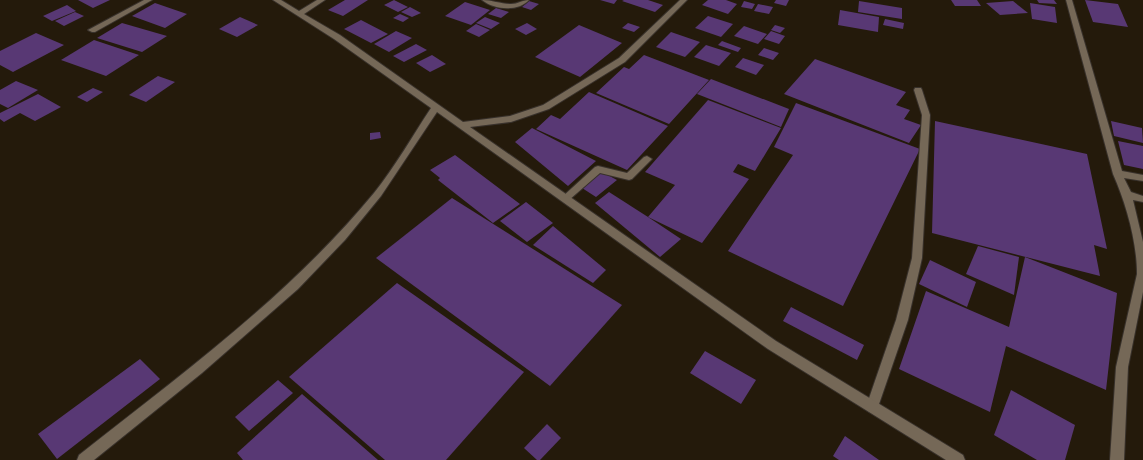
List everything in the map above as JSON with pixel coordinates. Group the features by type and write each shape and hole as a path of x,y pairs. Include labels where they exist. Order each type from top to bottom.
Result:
{"street":[{"path":"92,30 149,0"},
{"path":"276,0 337,37 772,345 958,460"},
{"path":"299,14 322,0"},
{"path":"485,0 511,8 522,4 526,0"},
{"path":"460,125 511,118 546,106 622,60 684,0"},
{"path":"1069,0 1118,174 1127,196 1142,259 1142,274 1122,367 1117,460"},
{"path":"872,407 902,320 917,258 926,115 918,90"},
{"path":"84,460 198,369 294,286 341,237 378,194 436,108"},
{"path":"566,198 598,169 630,177 647,159"},
{"path":"1118,174 1143,178"},
{"path":"1127,196 1143,200"}],"building":[{"path":"78,0 110,0 93,8"},
{"path":"345,0 368,0 343,16 328,10"},
{"path":"394,0 408,7 398,12 384,5"},
{"path":"600,0 617,0 614,4"},
{"path":"648,0 663,5 655,12 622,1"},
{"path":"708,0 726,0 737,4 728,14 702,5"},
{"path":"776,0 789,0 786,6 774,3"},
{"path":"951,0 977,0 981,6 955,6"},
{"path":"1037,0 1054,0 1057,4 1039,3"},
{"path":"1085,0 1118,4 1128,27 1093,22"},
{"path":"529,1 539,4 531,10 522,7"},
{"path":"744,1 755,4 752,9 741,7"},
{"path":"859,1 902,8 902,19 858,12"},
{"path":"1013,1 1028,13 1000,15 986,3"},
{"path":"465,2 490,10 471,25 445,16"},
{"path":"155,3 187,14 165,28 132,16"},
{"path":"1030,3 1055,7 1057,23 1032,19"},
{"path":"758,4 773,7 769,14 754,11"},
{"path":"67,5 76,11 52,21 43,16"},
{"path":"410,7 421,13 412,17 401,12"},
{"path":"496,8 509,12 501,18 488,14"},
{"path":"840,10 879,17 878,32 838,25"},
{"path":"75,12 84,16 64,26 55,21"},
{"path":"400,14 409,18 403,22 393,18"},
{"path":"708,16 733,24 721,37 695,28"},
{"path":"240,17 258,25 237,37 219,29"},
{"path":"485,17 500,23 491,29 476,23"},
{"path":"885,19 904,23 903,29 883,25"},
{"path":"361,20 388,34 371,43 344,29"},
{"path":"122,23 167,36 142,52 97,38"},
{"path":"527,23 537,29 526,35 515,29"},
{"path":"628,23 640,27 634,32 622,28"},
{"path":"476,24 490,30 479,37 466,31"},
{"path":"579,25 622,43 580,77 535,57"},
{"path":"775,25 785,28 780,33 771,30"},
{"path":"744,26 767,34 758,44 734,36"},
{"path":"396,31 412,38 389,52 374,44"},
{"path":"771,31 785,36 779,44 764,39"},
{"path":"671,32 700,42 685,57 656,47"},
{"path":"36,33 64,45 13,72 0,65 0,51"},
{"path":"94,40 139,55 106,76 61,60"},
{"path":"722,41 741,48 738,52 718,45"},
{"path":"416,44 427,50 404,62 393,56"},
{"path":"706,45 731,53 719,66 694,57"},
{"path":"764,48 779,53 773,60 758,55"},
{"path":"432,55 446,64 430,72 416,63"},
{"path":"644,55 709,80 669,124 596,93 624,67 629,69"},
{"path":"743,58 764,65 756,75 735,67"},
{"path":"815,59 906,92 896,105 910,110 904,119 921,125 909,143 784,94"},
{"path":"158,76 175,82 146,102 129,95"},
{"path":"711,79 789,109 781,127 697,94"},
{"path":"16,81 38,90 8,108 0,104 0,90"},
{"path":"93,88 103,92 87,102 77,97"},
{"path":"589,92 668,126 627,170 536,129 551,115 560,119"},
{"path":"38,94 61,107 35,121 20,113 4,122 0,119 0,113"},
{"path":"708,100 781,128 755,171 738,164 733,172 749,179 702,243 648,217 675,185 645,172"},
{"path":"796,103 920,149 843,306 728,251 793,155 774,147"},
{"path":"935,121 1087,154 1107,249 1094,245 1100,276 932,233"},
{"path":"1111,121 1142,128 1143,143 1114,136"},
{"path":"532,128 596,161 568,186 515,142"},
{"path":"380,132 381,138 370,140 370,133"},
{"path":"1118,141 1143,146 1143,169 1124,165"},
{"path":"455,155 520,204 493,223 438,180 440,178 430,170"},
{"path":"602,172 617,180 596,197 582,188"},
{"path":"609,192 681,239 660,257 595,203"},
{"path":"452,198 622,305 550,386 376,258"},
{"path":"526,202 553,223 527,242 500,221"},
{"path":"553,226 606,270 593,283 533,245"},
{"path":"978,246 1019,257 1014,295 966,274"},
{"path":"1025,257 1117,293 1106,390 1006,346 990,412 899,369 926,291 1009,327"},
{"path":"930,260 976,282 967,307 919,284"},
{"path":"397,283 524,372 446,460 385,460 289,377"},
{"path":"791,307 864,345 857,360 783,321"},
{"path":"705,351 756,380 741,404 690,373"},
{"path":"140,359 160,379 57,459 38,434"},
{"path":"278,380 293,393 249,431 235,417"},
{"path":"1011,390 1075,425 1065,460 1037,460 994,435"},
{"path":"302,394 378,460 243,460 237,453"},
{"path":"547,424 561,438 540,460 537,460 524,448"},
{"path":"845,436 879,460 839,460 833,456"}]}
